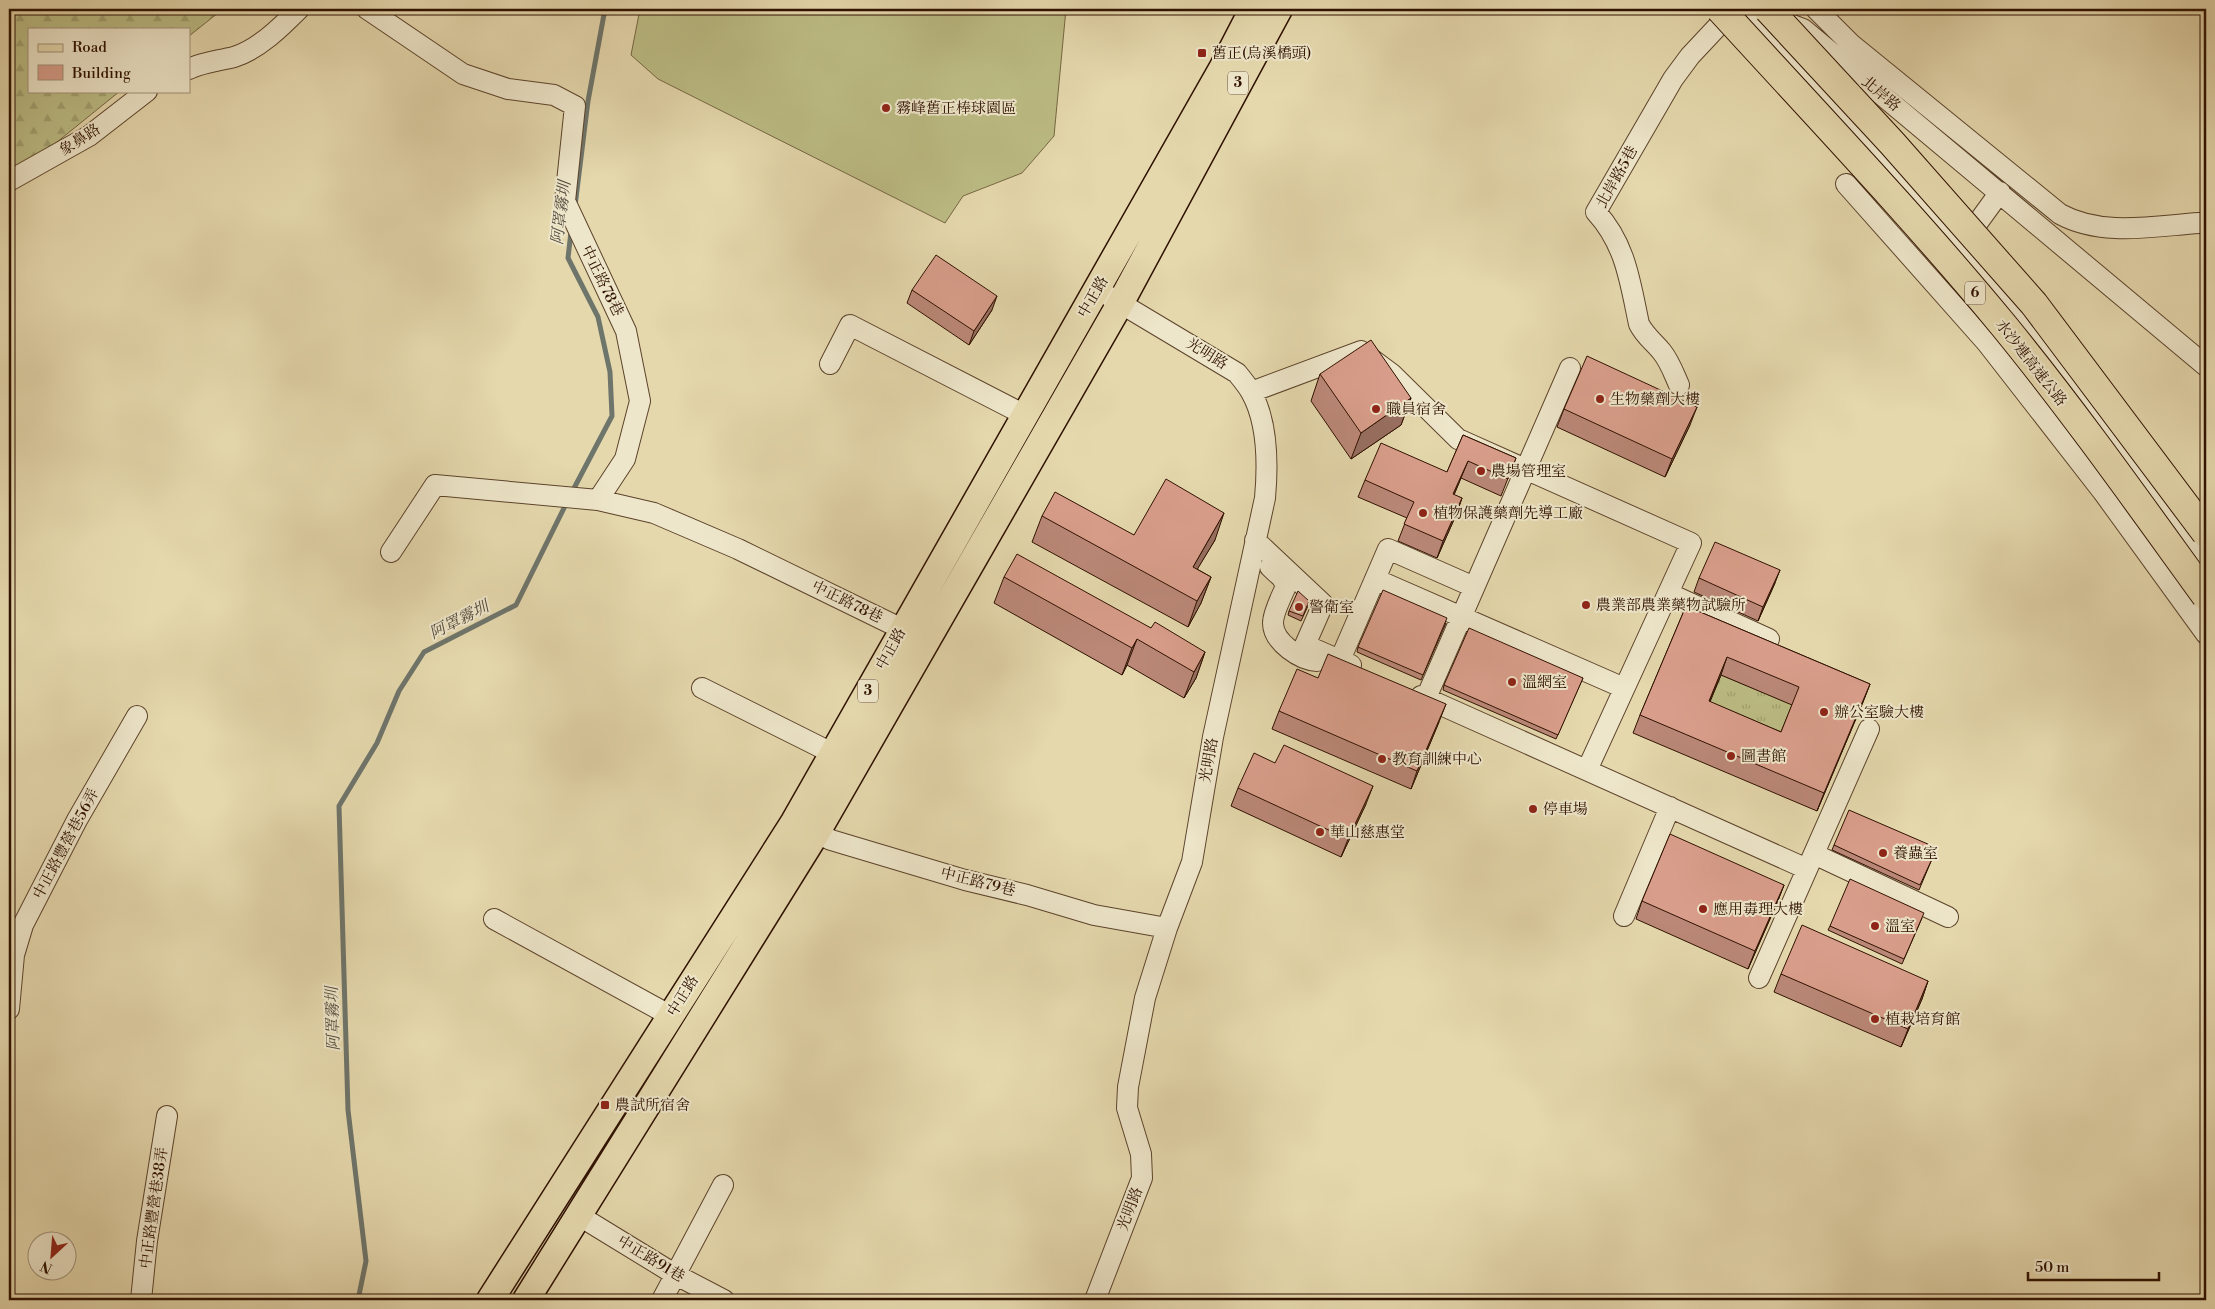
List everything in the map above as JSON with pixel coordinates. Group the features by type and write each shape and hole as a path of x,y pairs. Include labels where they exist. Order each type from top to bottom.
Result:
{"highway":[{"name":"水沙連高速公路","path":"1720,9 1865,167 2004,326 2120,477 2206,596"},
{"name":"6","path":"1768,9 1892,143 2034,304 2206,534"}],"main road":[{"name":"中正路","path":"490,1300 671,1016 805,827 834,754 902,629 1223,67 1253,9"},
{"name":"中正路","path":"526,1300 578,1215 805,827 1121,302 1279,9"},
{"path":"552,1203 578,1215"}],"street":[{"path":"190,68 199,64 236,56 274,34 299,9"},
{"name":"中正路78巷","path":"367,9 463,74 508,89 554,95 575,106 565,201 626,331 640,400 625,459 598,500"},
{"name":"北岸路5巷","path":"1679,385 1670,364 1655,344 1645,335 1639,324 1620,246 1609,226 1596,212 1673,79 1690,56 1734,9"},
{"path":"1745,9 1877,152 2019,314 2134,464 2206,564"},
{"name":"北岸路","path":"1754,9 1803,29 2206,366"},
{"name":"北岸路","path":"1816,9 2000,192"},
{"path":"1851,44 2060,214 2075,222 2112,228 2199,223"},
{"name":"象鼻路","path":"9,181 89,136 146,92"},
{"path":"1846,184 1987,343 2103,492 2206,634"},
{"path":"1934,284 2000,192"},
{"name":"光明路","path":"1095,1300 1142,1178 1141,1154 1127,1108 1128,1087 1145,998 1192,862 1213,737 1265,498 1267,470 1261,419 1251,392 1237,373 1121,302 1096,291"},
{"path":"830,364 850,325 1025,415"},
{"path":"1251,392 1361,351 1392,374 1458,440 1691,543 1587,770"},
{"path":"1426,698 1570,368"},
{"name":"中正路78巷","path":"391,552 435,485 598,500 654,513 730,546 902,629"},
{"path":"1254,546 1286,586 1273,622 1279,637 1295,653 1305,658 1316,661 1337,658"},
{"path":"1254,546 1323,604 1306,644 1366,671"},
{"path":"1337,658 1388,550 1474,587"},
{"path":"1375,579 1624,688"},
{"path":"1668,594 1769,639"},
{"path":"1400,687 1670,807 1811,861 1948,917"},
{"path":"702,688 834,754"},
{"name":"中正路豐營巷56弄","path":"9,1009 14,955 23,926 77,820 137,716"},
{"path":"1759,978 1792,927 1811,861 1870,729"},
{"path":"1624,916 1670,807"},
{"name":"中正路79巷","path":"805,827 848,845 965,880 1027,894 1094,915 1168,928"},
{"path":"494,919 671,1016"},
{"name":"中正路豐營巷38弄","path":"141,1300 147,1241 167,1116"},
{"path":"662,1300 723,1185"},
{"name":"中正路91巷","path":"578,1215 676,1275 724,1300"}],"green space":[{"path":"9,9 223,9 190,35 190,28 28,28 28,92 119,92 9,181"},
{"name":"霧峰舊正棒球園區","path":"640,9 1066,9 1054,136 1022,173 963,196 945,223 658,79 631,55"},
{"path":"1721,675 1793,705 1774,750 1702,719"}],"building":[{"path":"936,255 997,296 974,331 912,290"},
{"path":"1371,340 1411,398 1361,433 1320,374"},
{"name":"生物藥劑大樓","path":"1587,356 1697,407 1672,459 1564,409"},
{"path":"1463,435 1516,458 1508,479 1468,461 1453,494 1462,498 1443,541 1404,524 1414,502 1365,480 1381,443 1447,472"},
{"path":"1166,479 1224,513 1193,567 1211,577 1197,601 1042,516 1055,492 1134,535"},
{"path":"1715,542 1780,570 1763,607 1699,578"},
{"path":"1017,554 1151,628 1155,622 1205,652 1194,672 1137,639 1132,648 1004,577"},
{"path":"1383,590 1447,618 1423,675 1358,647"},
{"name":"警衛室","path":"1298,591 1309,601 1303,616 1289,611"},
{"name":"辦公室驗大樓","path":"1686,606 1870,684 1824,793 1640,715","holes":["1727,657 1799,687 1781,732 1709,701"]},
{"name":"溫網室","path":"1469,628 1583,678 1558,735 1444,685"},
{"name":"教育訓練中心","path":"1328,654 1446,704 1417,771 1279,711 1297,669 1318,678"},
{"name":"華山慈惠堂","path":"1284,745 1373,786 1348,839 1238,788 1254,753 1275,763"},
{"name":"養蟲室","path":"1849,810 1937,848 1920,885 1834,845"},
{"name":"應用毒理大樓","path":"1670,834 1784,885 1755,951 1642,901"},
{"name":"溫室","path":"1850,879 1924,913 1904,959 1830,926"},
{"name":"植栽培育館","path":"1802,925 1928,981 1908,1029 1781,974"}],"waterway":[{"name":"阿罩霧圳","path":"575,206 588,101 605,9"},
{"name":"阿罩霧圳","path":"571,232 568,258 598,317 610,372 612,416 572,492"},
{"name":"阿罩霧圳","path":"358,1300 366,1261 348,1110 339,806 377,743 399,691 424,652 516,605 567,502"}],"place":[{"name":"舊正(烏溪橋頭)","path":"1202,53"},
{"name":"霧峰舊正棒球園區","path":"886,108"},
{"name":"生物藥劑大樓","path":"1600,399"},
{"name":"職員宿舍","path":"1376,409"},
{"name":"農場管理室","path":"1481,471"},
{"name":"植物保護藥劑先導工廠","path":"1423,513"},
{"name":"農業部農業藥物試驗所","path":"1586,605"},
{"name":"警衛室","path":"1299,607"},
{"name":"溫網室","path":"1512,682"},
{"name":"辦公室驗大樓","path":"1824,712"},
{"name":"圖書館","path":"1731,756"},
{"name":"教育訓練中心","path":"1382,759"},
{"name":"停車場","path":"1533,809"},
{"name":"華山慈惠堂","path":"1320,832"},
{"name":"養蟲室","path":"1883,853"},
{"name":"應用毒理大樓","path":"1703,909"},
{"name":"溫室","path":"1875,926"},
{"name":"植栽培育館","path":"1875,1019"},
{"name":"農試所宿舍","path":"605,1105"}]}
